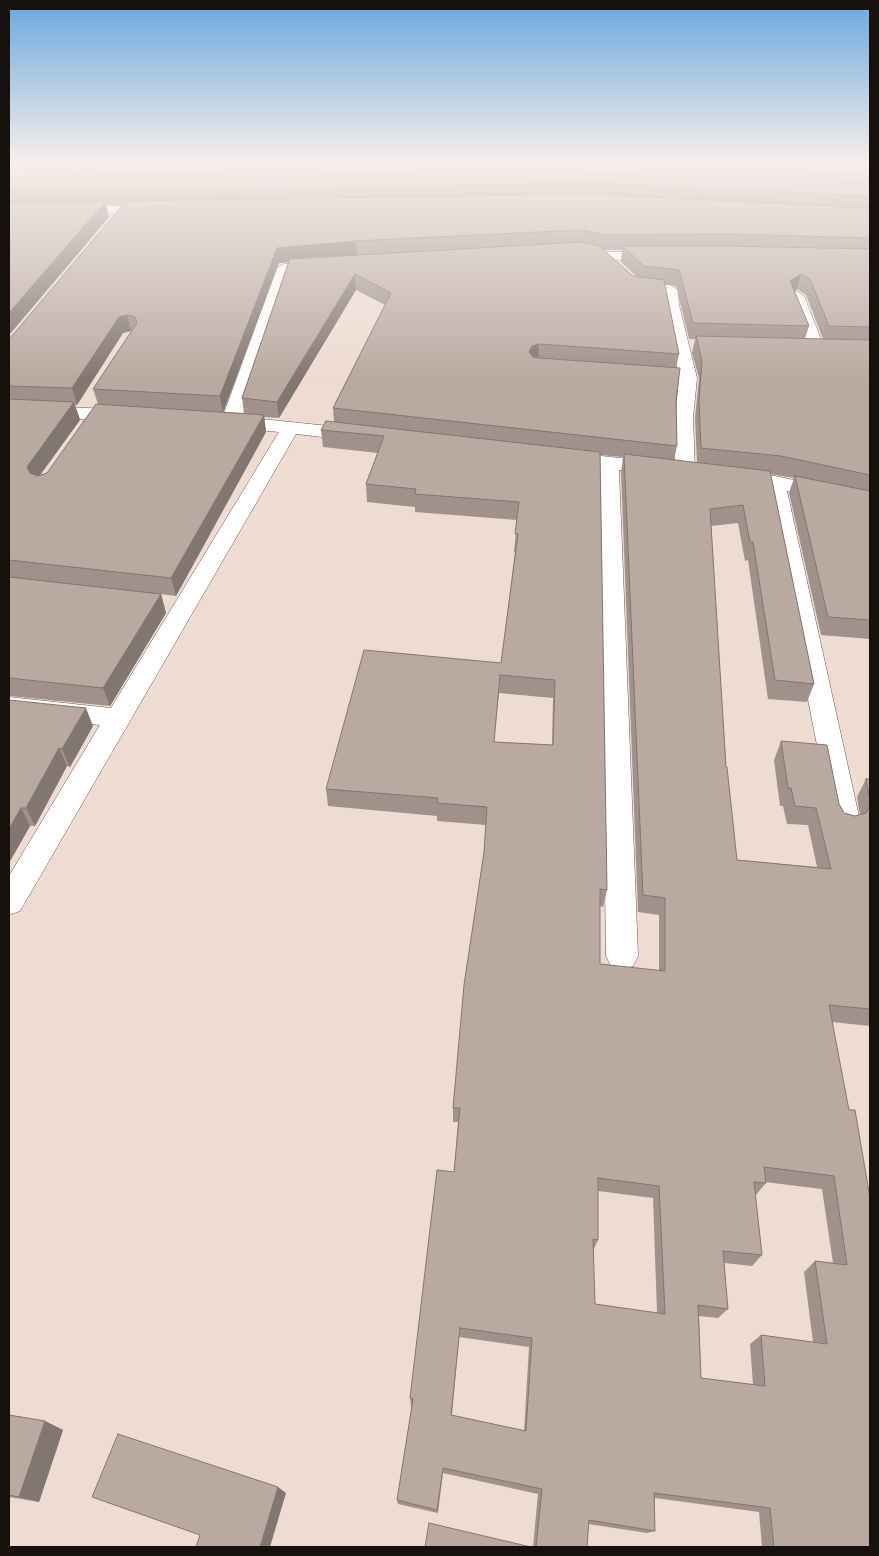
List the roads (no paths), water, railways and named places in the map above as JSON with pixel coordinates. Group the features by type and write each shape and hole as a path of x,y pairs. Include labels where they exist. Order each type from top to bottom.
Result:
{"street":[{"path":"560,252 579,251 603,256 672,255"},
{"path":"603,256 627,280 637,287 670,290 688,378 684,418 700,473"},
{"path":"230,421 284,268 338,264"},
{"path":"796,296 817,349"},
{"path":"680,346 700,347"},
{"path":"798,349 835,349"},
{"path":"668,376 688,378"},
{"path":"9,409 143,417"},
{"path":"211,420 376,437"},
{"path":"9,902 120,718 176,605 291,427"},
{"path":"541,456 775,482 870,502"},
{"path":"609,464 622,956"},
{"path":"775,482 846,821"},
{"path":"9,706 120,718"}]}
